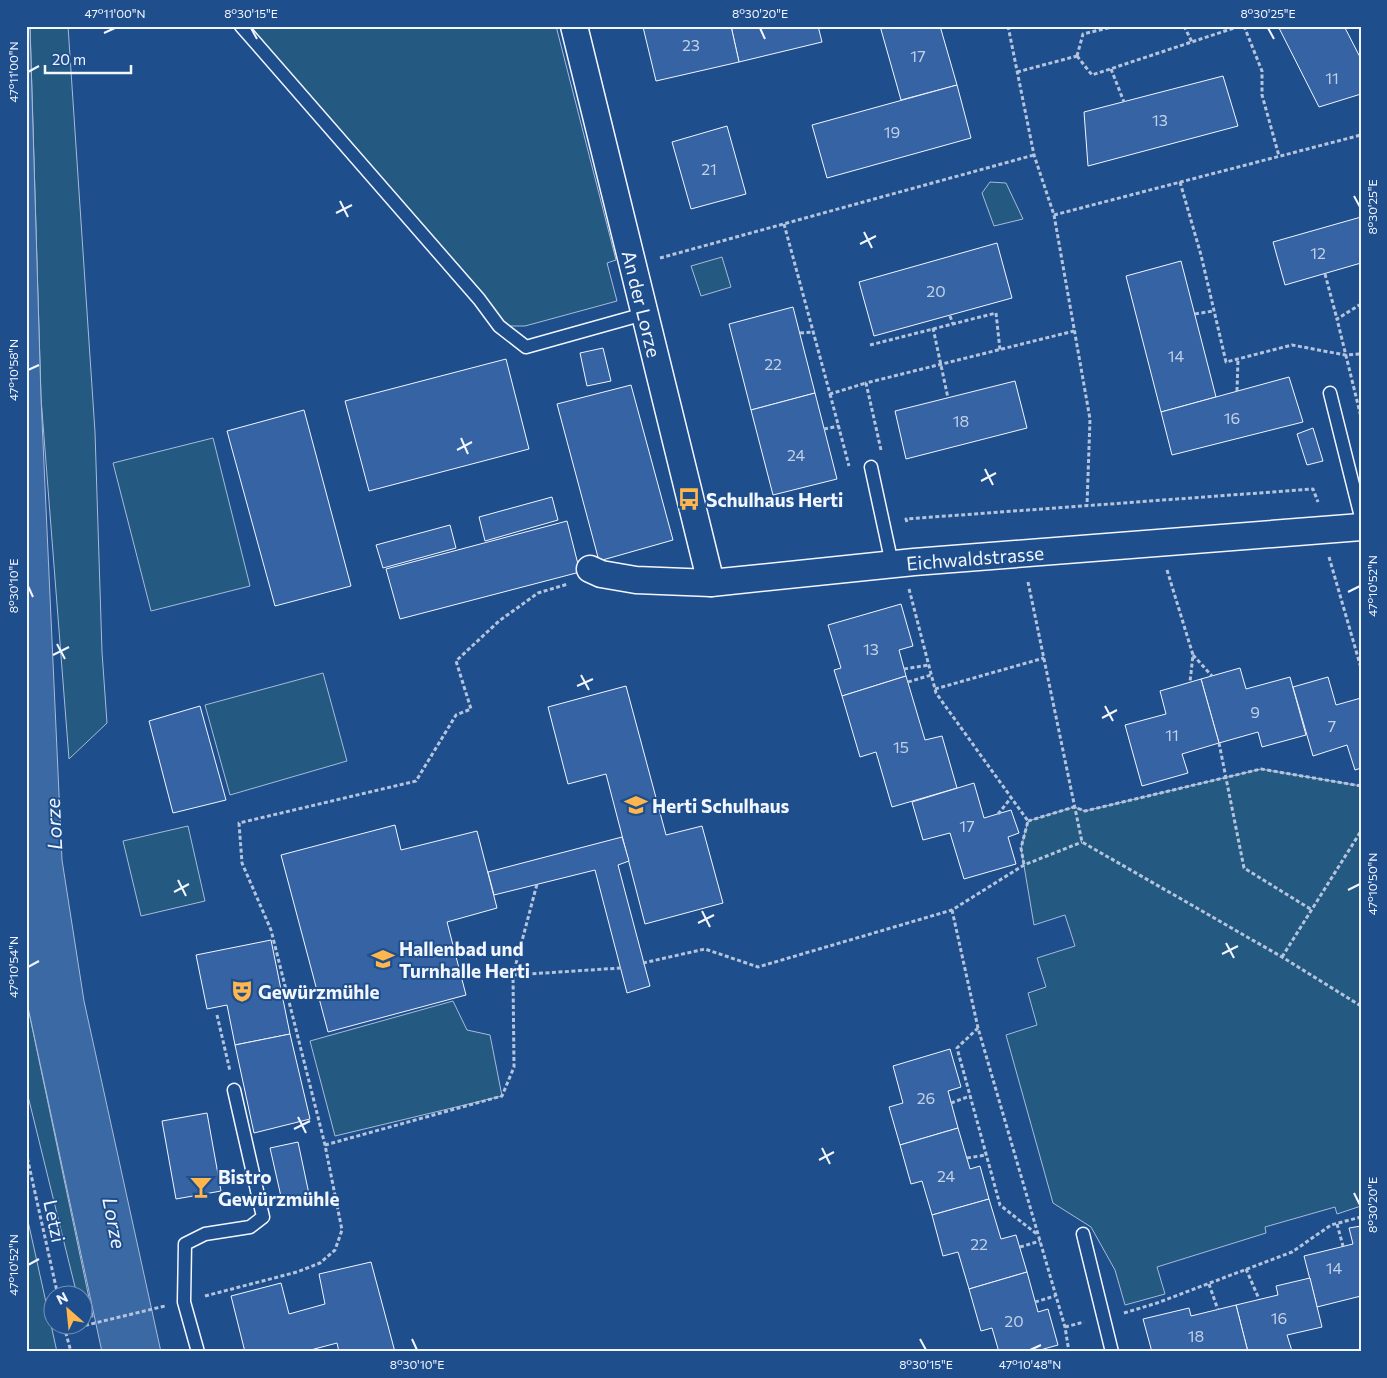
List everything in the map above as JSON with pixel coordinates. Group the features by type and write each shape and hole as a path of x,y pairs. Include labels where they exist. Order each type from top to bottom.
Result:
{"street":[{"name":"An der Lorze","path":"574,26 711,583"},
{"name":"Eichwaldstrasse","path":"595,572 636,580 711,583 905,570 1360,517"}],"lane":[{"path":"241,26 479,299 499,326 526,346 644,314"},
{"path":"1330,393 1360,517"},
{"path":"871,467 905,570"},
{"path":"198,1352 184,1302 185,1244 205,1234 250,1227 264,1217 234,1090"},
{"path":"1083,1234 1112,1352"}],"path":[{"path":"1008,26 1034,156 1054,215 1090,419 1087,504"},
{"path":"1077,56 1083,34 1116,26"},
{"path":"1184,26 1192,42"},
{"path":"1077,56 1092,75 1240,26"},
{"path":"1244,26 1262,71 1262,95 1279,156"},
{"path":"1017,72 1077,56"},
{"path":"1111,68 1124,102"},
{"path":"1054,215 1361,135"},
{"path":"633,266 1034,156"},
{"path":"1180,182 1201,255 1226,362 1292,345 1345,355 1361,354"},
{"path":"784,224 830,394 866,383 1074,331"},
{"path":"1325,274 1361,416"},
{"path":"1337,319 1361,304"},
{"path":"1195,314 1213,311"},
{"path":"870,344 996,313 1000,350"},
{"path":"950,316 953,324"},
{"path":"933,328 948,398"},
{"path":"800,333 813,332"},
{"path":"1237,391 1238,359"},
{"path":"866,383 883,457"},
{"path":"824,428 839,426"},
{"path":"1028,821 935,689 905,570 906,519 1087,504 1312,489 1321,509 1360,517"},
{"path":"1328,554 1361,668"},
{"path":"1166,566 1193,655 1190,682"},
{"path":"92,1324 297,1272 320,1263 335,1250 342,1230 325,1144 271,930 242,863 239,823 416,781 456,715 471,709 456,661 498,621 538,593 595,572"},
{"path":"1027,576 1082,842 1282,957 1361,1006"},
{"path":"1193,655 1212,676"},
{"path":"935,689 1044,658"},
{"path":"904,669 929,666"},
{"path":"908,682 931,675"},
{"path":"1219,743 1244,868 1312,910"},
{"path":"1028,821 1074,807 1085,811 1261,768 1361,786"},
{"path":"998,814 1011,798"},
{"path":"1024,865 1021,848 1028,821"},
{"path":"1282,957 1361,831"},
{"path":"643,962 705,949 758,967 952,910 1024,865 1082,842"},
{"path":"325,1144 502,1096 514,1067 513,975 537,884"},
{"path":"952,910 978,1028 1065,1328 1069,1352"},
{"path":"513,975 621,968"},
{"path":"218,1015 234,1090"},
{"path":"978,1028 957,1048 1000,1205 1038,1236"},
{"path":"951,1103 970,1096"},
{"name":"Letzi","path":"26,1152 56,1286"},
{"path":"967,1158 986,1155"},
{"path":"1117,1314 1157,1303 1292,1252 1337,1224 1361,1217"},
{"path":"1337,1224 1344,1246"},
{"path":"1020,1247 1040,1241"},
{"path":"1246,1269 1259,1300"},
{"path":"1209,1284 1218,1310"},
{"path":"1035,1302 1055,1296"},
{"path":"1065,1328 1089,1320"},
{"path":"68,1336 72,1352"}],"shaded area":[{"path":"30,26 68,26 95,432 102,652 107,723 69,759 41,398"},
{"path":"241,26 556,26 616,260 607,263 617,301 525,326 499,326"},
{"path":"990,182 1006,183 1023,219 994,226 982,193"},
{"path":"722,257 731,287 701,296 691,266"},
{"path":"213,438 250,586 151,611 113,463"},
{"path":"323,673 347,761 230,795 205,705"},
{"path":"1261,769 1361,786 1361,1206 1337,1214 1335,1207 1265,1227 1266,1233 1157,1267 1165,1294 1125,1305 1115,1270 1091,1227 1053,1203 1006,1035 1037,1025 1028,993 1046,987 1037,958 1075,946 1065,915 1034,925 1021,848 1028,821 1074,807 1085,811"},
{"path":"188,826 205,901 141,916 123,841"},
{"path":"26,998 86,1286 75,1286 26,1088"},
{"path":"453,1001 467,1030 490,1035 502,1096 335,1136 310,1041"},
{"path":"26,1212 42,1286 42,1336 53,1336 57,1352 26,1352"}],"water":[{"name":"Lorze","path":"26,26 30,26 41,398 62,860 84,1001 161,1352 102,1352 92,1305 92,1286 88,1286 26,998"}],"building":[{"path":"731,26 818,26 822,42 739,62"},
{"path":"731,26 739,62 656,81 643,27"},
{"path":"880,26 940,26 957,85 901,100"},
{"path":"1278,26 1344,26 1361,59 1361,94 1319,107"},
{"path":"1223,76 1238,126 1088,166 1084,112"},
{"path":"957,85 971,138 827,178 812,125"},
{"path":"727,126 746,194 691,209 672,142"},
{"path":"1361,217 1361,263 1285,285 1273,242"},
{"path":"997,243 1012,298 874,336 859,282"},
{"path":"1181,261 1216,397 1161,412 1126,276"},
{"path":"793,307 815,393 751,410 729,324"},
{"path":"603,348 611,381 587,386 580,353"},
{"path":"506,359 529,449 369,491 345,401"},
{"path":"1289,377 1303,422 1172,455 1161,412"},
{"path":"1015,381 1027,428 906,459 895,411"},
{"path":"631,385 673,540 599,561 557,404"},
{"path":"815,393 837,479 773,495 751,410"},
{"path":"304,410 351,586 275,606 227,431"},
{"path":"1313,428 1323,461 1307,465 1297,434"},
{"path":"552,497 558,520 485,541 479,517"},
{"path":"567,521 580,572 400,619 386,569"},
{"path":"450,525 456,548 383,568 376,545"},
{"path":"901,604 913,646 899,650 906,676 842,696 834,670 841,668 828,625"},
{"path":"1240,668 1246,689 1290,677 1306,735 1262,747 1258,732 1219,743 1201,679"},
{"path":"906,676 925,740 942,736 957,788 892,807 876,752 860,757 842,696"},
{"path":"1328,677 1336,705 1361,698 1361,768 1355,770 1347,745 1313,756 1293,687"},
{"path":"1201,679 1219,743 1182,754 1188,773 1142,786 1125,725 1166,714 1160,691"},
{"name":"Herti Schulhaus","path":"626,686 666,835 702,826 723,903 645,924 606,774 568,784 548,707"},
{"path":"200,706 226,800 173,813 149,721"},
{"path":"974,783 984,818 1011,810 1019,833 1008,837 1016,864 964,879 950,833 923,840 912,802"},
{"name":"Hallenbad und Turnhalle Herti","path":"395,825 401,850 477,831 497,908 447,922 466,995 328,1032 281,855"},
{"path":"622,837 629,861 618,865 650,986 627,993 595,870 494,895 488,872"},
{"path":"271,940 290,1034 235,1045 227,1005 207,1009 196,955"},
{"path":"290,1034 310,1119 254,1133 235,1045"},
{"path":"950,1049 961,1087 948,1091 958,1128 900,1145 889,1107 903,1103 893,1066"},
{"path":"207,1113 221,1191 176,1199 162,1121"},
{"path":"958,1128 970,1169 980,1166 989,1199 932,1215 922,1181 911,1184 900,1145"},
{"path":"298,1142 309,1194 282,1201 270,1148"},
{"path":"989,1199 1001,1239 1016,1235 1027,1272 969,1289 958,1252 943,1256 932,1215"},
{"path":"1361,1226 1361,1296 1317,1307 1304,1256 1353,1244 1349,1228"},
{"path":"371,1262 395,1352 339,1352 337,1343 303,1352 245,1352 231,1296 281,1283 289,1314 325,1304 319,1274"},
{"path":"1027,1272 1038,1312 1048,1309 1058,1345 1033,1352 999,1352 992,1328 981,1331 969,1289"},
{"path":"1310,1278 1322,1327 1287,1335 1292,1351 1248,1352 1236,1305 1278,1295 1276,1286"},
{"path":"1236,1305 1248,1352 1152,1352 1143,1319 1189,1308 1191,1316"}],"place":[{"name":"Schulhaus Herti","path":"689,499"},
{"name":"Herti Schulhaus","path":"636,805"},
{"name":"Hallenbad und Turnhalle Herti","path":"383,959"},
{"name":"Gewürzmühle","path":"242,991"},
{"name":"Bistro Gewürzmühle","path":"201,1187"}]}
